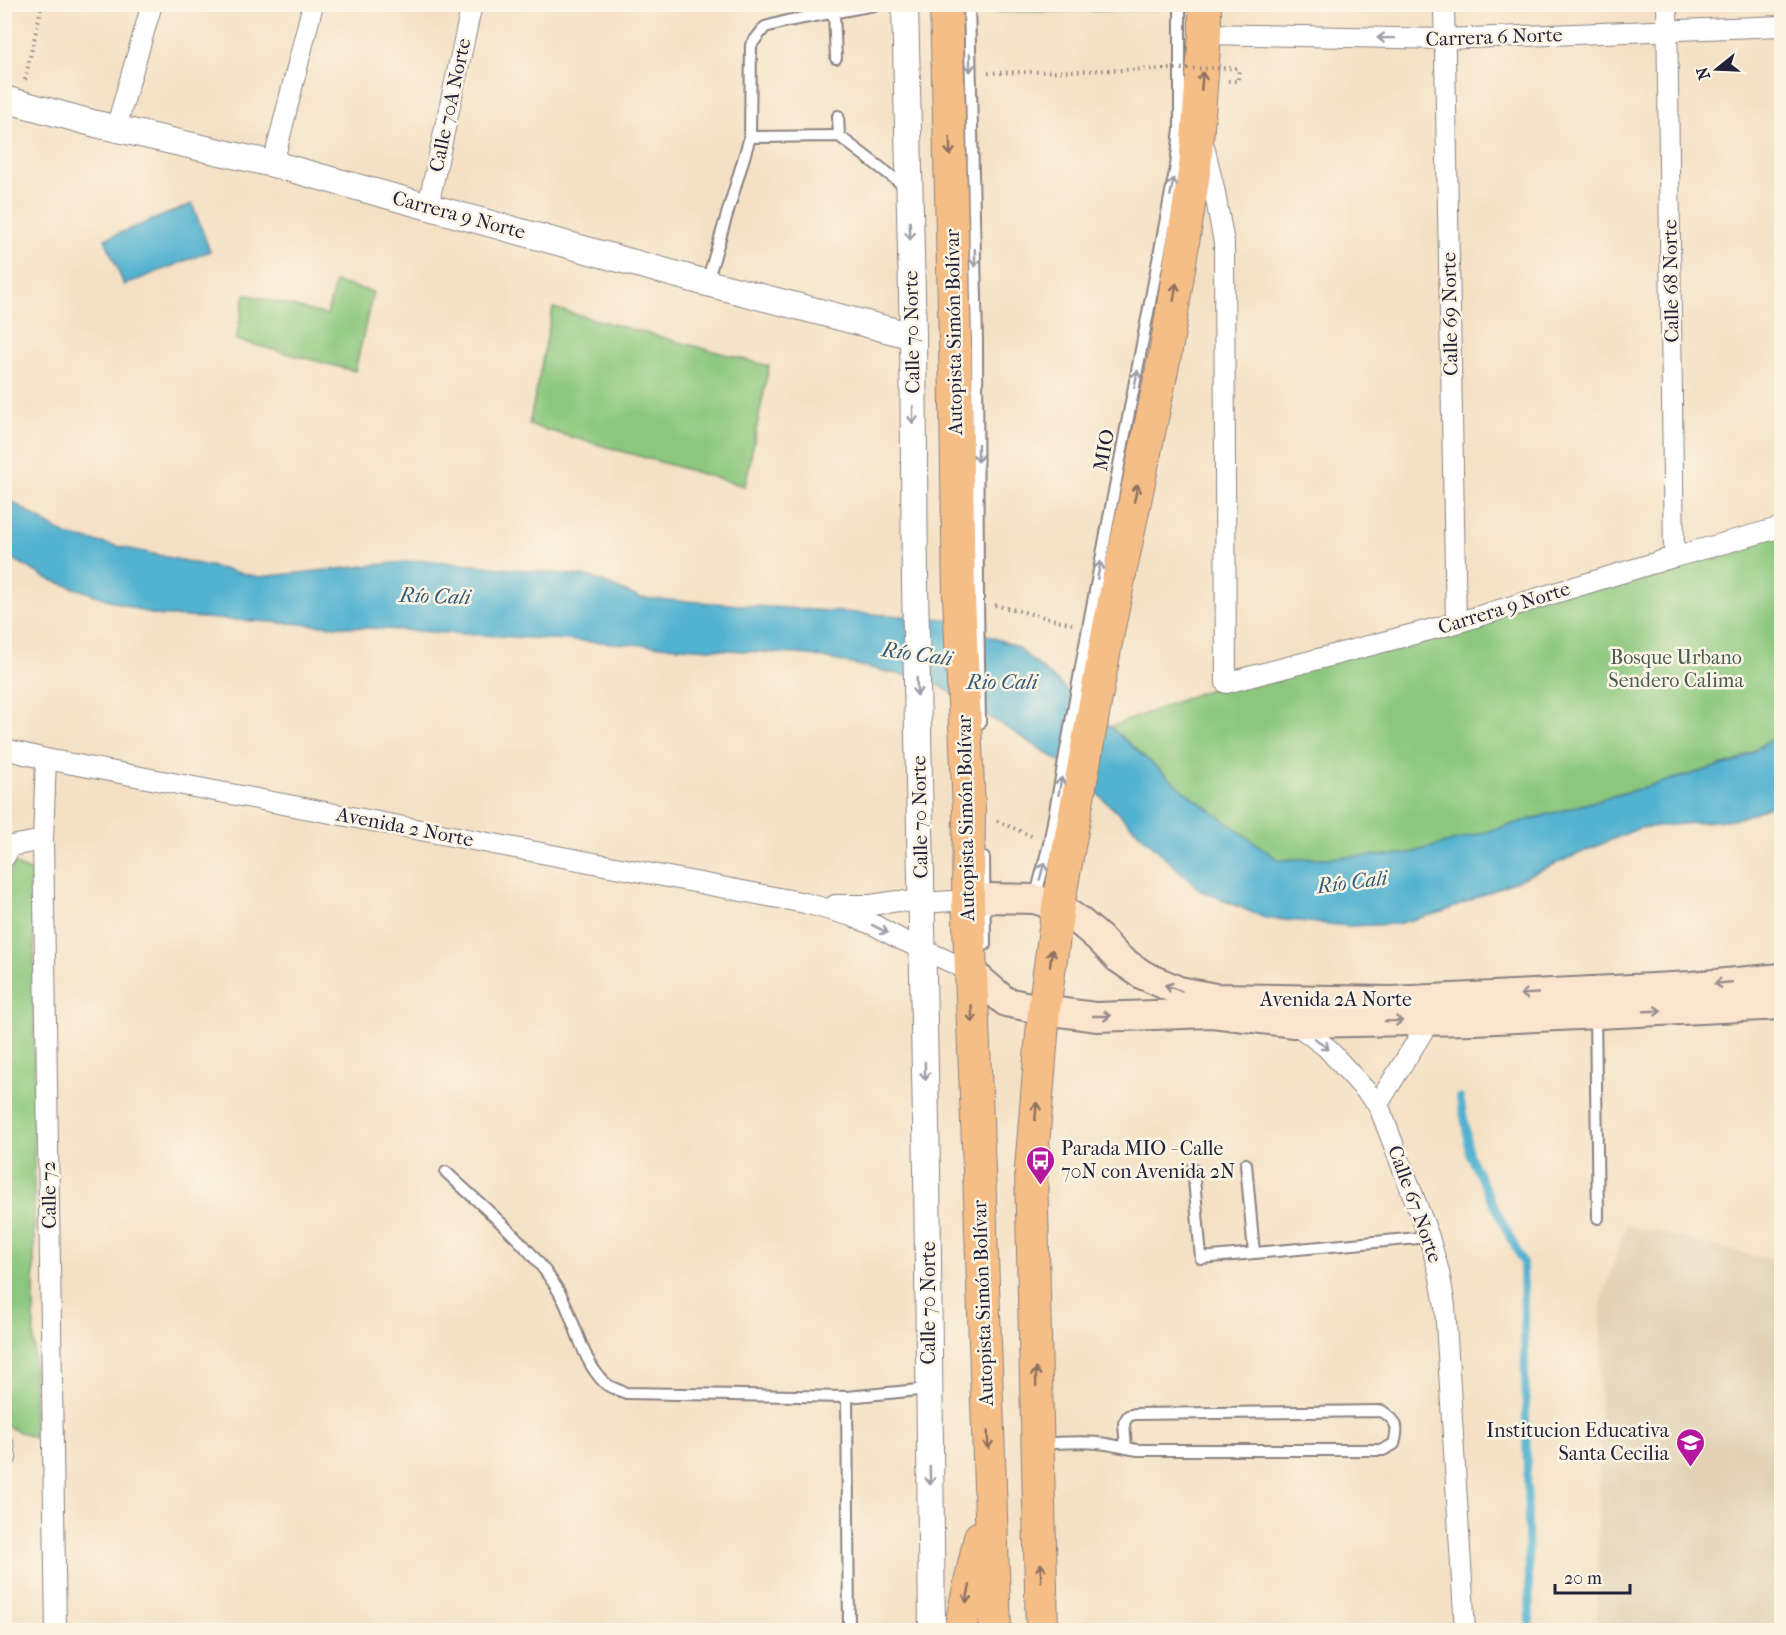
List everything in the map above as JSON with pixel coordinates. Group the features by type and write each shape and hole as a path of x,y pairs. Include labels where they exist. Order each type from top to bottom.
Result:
{"main road":[{"name":"Autopista Simón Bolívar","path":"946,4 955,343 968,599 969,809 981,970 980,1182 995,1630"},
{"path":"1042,1630 1031,1170 1044,1010 1046,903 1059,848 1098,630 1166,350 1195,167 1205,20"},
{"path":"976,899 1046,903"},
{"name":"Avenida 2A Norte","path":"1046,903 1099,938 1118,958 1143,975 1171,988 1293,1012"},
{"name":"Avenida 2A Norte","path":"981,970 1006,1002 1096,1017 1429,1010 1474,1020 1692,986 1782,978"},
{"name":"Avenida 2A Norte","path":"1595,1002 1694,1010 1782,1005"},
{"path":"960,1630 989,1495"}],"street":[{"path":"116,128 152,4"},
{"path":"273,164 313,4"},
{"name":"Calle 70A Norte","path":"428,206 472,4"},
{"name":"Calle 70 Norte","path":"905,4 927,1170 932,1630"},
{"name":"Calle 69 Norte","path":"1444,4 1456,623"},
{"name":"Calle 68 Norte","path":"1667,4 1674,557"},
{"name":"Carrera 6 Norte","path":"1205,20 1444,39 1782,26"},
{"name":"Carrera 9 Norte","path":"12,101 116,128 273,164 707,283 913,336"},
{"name":"Carrera 9 Norte","path":"1199,128 1214,188 1224,243 1226,683 1456,623 1782,527"},
{"name":"Avenida 2 Norte","path":"4,749 46,759 806,903 852,916 923,950"},
{"name":"Calle 72","path":"46,759 43,840 56,1630"},
{"path":"4,858 11,846 43,840"},
{"path":"921,903 976,899"},
{"name":"Avenida 2 Norte","path":"806,903 849,906 898,901 921,903"},
{"name":"Avenida 2A Norte","path":"923,950 981,970"},
{"path":"1378,1104 1429,1010"},
{"name":"Calle 67 Norte","path":"1293,1012 1378,1104 1429,1237 1439,1272 1445,1306 1465,1630"},
{"path":"4,1460 6,1458 5,1446"}],"lane":[{"path":"707,283 750,137 751,45 765,27 880,4"},
{"path":"969,4 977,341 968,599 981,732"},
{"name":"MIO","path":"1098,630 1176,166 1180,128 1180,4"},
{"path":"834,13 836,58"},
{"path":"838,116 839,136"},
{"path":"750,137 839,136 909,190"},
{"path":"976,899 983,850"},
{"path":"1595,1002 1598,1218"},
{"path":"1246,1164 1254,1253"},
{"path":"1193,1168 1200,1258 1429,1237"},
{"path":"446,1172 524,1246 546,1271 564,1301 592,1366 606,1384 626,1393 847,1397 929,1389"},
{"path":"847,1397 849,1630"},
{"path":"1038,1444 1094,1442 1125,1448 1137,1450 1383,1450 1394,1443 1397,1432 1394,1419 1382,1411 1135,1414 1128,1416 1125,1423 1125,1448"}],"path":[{"path":"12,101 42,4"},
{"path":"970,73 1239,68 1238,81 1227,81"},
{"path":"968,599 1098,630"}],"shaded area":[{"name":"Institucion Educativa Santa Cecilia","path":"1626,1225 1781,1262 1781,1630 1597,1630 1601,1303"}],"green space":[{"path":"993,4 1157,4 1157,10 993,12"},
{"path":"335,282 373,292 355,371 236,340 245,294 327,315"},
{"path":"553,308 769,366 745,486 529,425"},
{"name":"Bosque Urbano Sendero Calima","path":"1781,528 1781,733 1738,761 1407,854 1279,860 1184,791 1110,727 1226,683"},
{"path":"14,864 34,873 34,1438 4,1425 4,884"}],"water":[{"path":"192,204 210,251 124,285 105,239"},
{"name":"Rio Cali","path":"4,497 66,535 259,577 424,560 591,577 640,598 945,619 1017,647 1184,791 1279,860 1407,854 1738,761 1781,733 1781,803 1736,819 1639,828 1443,912 1396,924 1350,926 1265,918 1200,890 1069,767 934,682 811,655 154,615 48,579 5,554"}],"waterway":[{"path":"1460,1098 1469,1155 1523,1263 1530,1630"}],"place":[{"name":"Parada MIO - Calle 70N con Avenida 2N","path":"1040,1186"},
{"name":"Institucion Educativa Santa Cecilia","path":"1690,1468"}],"water label":[{"name":"Río Cali","path":"435,596"},
{"name":"Río Cali","path":"917,654"},
{"name":"Río Cali","path":"1352,882"}]}
